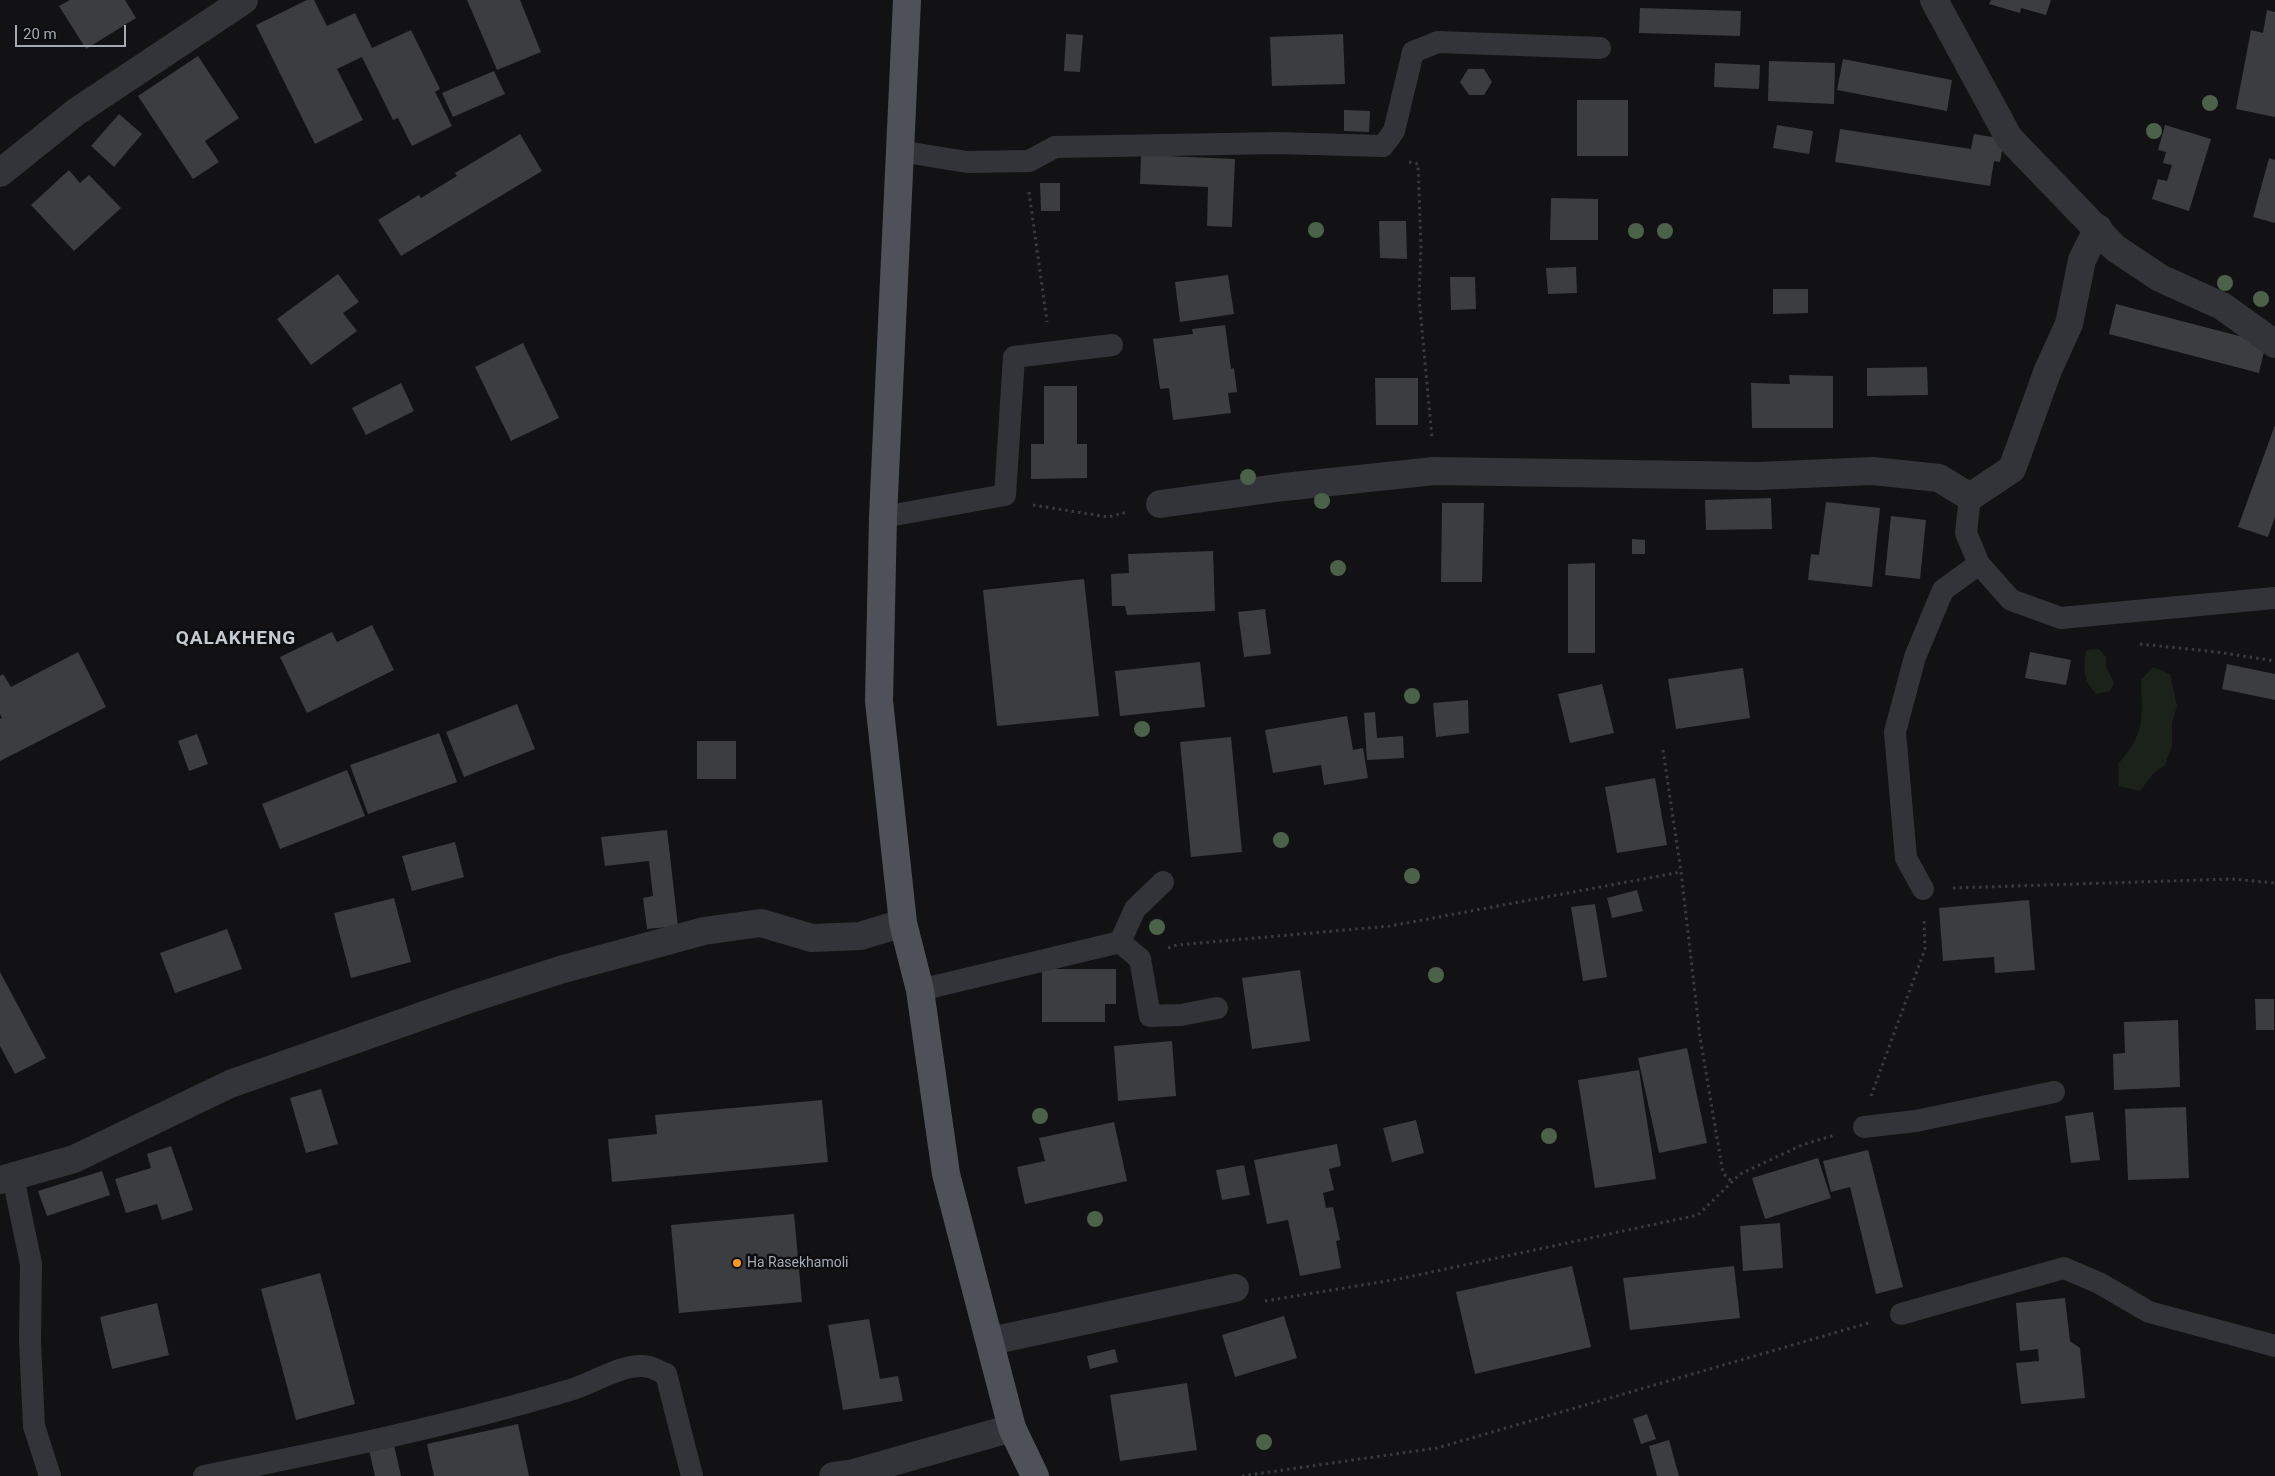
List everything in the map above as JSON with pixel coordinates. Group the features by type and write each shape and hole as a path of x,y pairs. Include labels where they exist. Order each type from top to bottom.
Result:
{"main road":[{"path":"907,0 883,517 879,701 903,923 920,990 946,1174 991,1341 1012,1428 1035,1476"}],"street":[{"path":"0,174 76,112 244,0"},
{"path":"1934,0 2008,138 2098,228 2115,248 2160,278 2222,306 2275,344"},
{"path":"1160,504 1284,487 1434,471 1758,476 1873,471 1939,478 1970,497 2012,469 2048,370 2069,324 2082,260 2098,228"},
{"path":"6,1178 74,1159 230,1084 455,1004 560,970 704,930 761,923 812,938 860,936 903,923"},
{"path":"991,1341 1237,1297"},
{"path":"833,1476 854,1473 1012,1428"}],"lane":[{"path":"899,150 967,162 1029,161 1055,147 1278,143 1383,146 1394,131 1413,52 1438,42 1600,48"},
{"path":"883,517 1005,495 1014,356 1112,345"},
{"path":"1970,497 1966,533 1979,564 2011,600 2061,618 2275,598"},
{"path":"1924,888 1906,858 1895,732 1916,656 1943,590 1979,564"},
{"path":"1120,942 1136,909 1163,882"},
{"path":"1120,942 1140,959 1150,1016 1181,1015 1216,1008"},
{"path":"920,990 1120,942"},
{"path":"1864,1126 1916,1121 2054,1092"},
{"path":"6,1178 31,1264 30,1342 34,1426 50,1476"},
{"path":"1901,1314 2064,1268 2099,1283 2148,1312 2275,1346"},
{"path":"204,1476 364,1444 508,1409 578,1388 619,1370 647,1366 666,1374 692,1476"}],"path":[{"path":"1383,146 1401,160 1418,164 1421,246 1418,298 1426,360 1434,471"},
{"path":"1029,161 1029,196 1051,352"},
{"path":"1005,495 1034,506 1108,517"},
{"path":"2105,614 2118,641 2217,652 2275,661"},
{"path":"1663,750 1681,872 1700,1037 1723,1174 1732,1182"},
{"path":"1140,959 1177,945 1390,926 1681,872"},
{"path":"1237,1297 1399,1280 1698,1215 1740,1174 1802,1145 1864,1126 1872,1091 1925,949 1924,888 2232,879 2275,883"},
{"path":"1242,1476 1438,1448 1901,1314"}],"shaded area":[{"path":"2099,649 2106,657 2106,667 2114,683 2110,691 2096,694 2086,679 2085,663 2086,650"},
{"path":"2153,667 2170,674 2177,706 2172,723 2172,746 2165,765 2153,774 2140,791 2119,786 2118,764 2134,743 2138,734 2142,716 2141,680"}],"building":[{"path":"70,0 125,0 136,18 86,49 59,6"},
{"path":"307,0 314,0 327,26 355,13 372,48 411,30 440,89 435,92 452,126 412,146 398,118 393,120 362,57 337,69 363,120 315,144 256,25"},
{"path":"467,0 520,0 541,52 497,70"},
{"path":"1991,0 2051,0 2046,15 2021,8 2020,13 1989,4"},
{"path":"1640,8 1741,11 1740,36 1639,33"},
{"path":"2267,10 2275,12 2275,117 2236,109 2251,30 2263,33"},
{"path":"1066,34 1083,35 1080,72 1064,71"},
{"path":"1343,34 1345,84 1272,86 1270,37"},
{"path":"198,56 239,118 205,141 219,162 193,179 138,96"},
{"path":"1843,59 1952,80 1947,111 1837,90"},
{"path":"1769,61 1835,63 1834,104 1768,101"},
{"path":"1715,63 1760,65 1759,89 1714,87"},
{"path":"1468,69 1484,69 1492,82 1484,95 1469,95 1460,82"},
{"path":"494,71 505,94 453,117 442,93"},
{"path":"1577,100 1628,100 1628,156 1577,156"},
{"path":"1344,110 1370,111 1369,132 1344,131"},
{"path":"119,114 142,134 114,167 91,146"},
{"path":"1777,125 1813,131 1809,154 1773,148"},
{"path":"2165,125 2211,139 2189,211 2152,199 2158,179 2167,181 2172,165 2163,163 2166,152 2158,150"},
{"path":"1840,129 1971,149 1974,134 2004,139 2000,162 1994,161 1990,186 1835,162"},
{"path":"520,134 542,171 401,256 378,220 419,195 421,198 457,176 455,173"},
{"path":"1141,155 1235,159 1232,227 1207,226 1208,187 1140,184"},
{"path":"2269,158 2275,160 2275,223 2253,217"},
{"path":"69,170 80,183 89,175 121,208 74,251 31,205"},
{"path":"1040,183 1060,183 1060,211 1041,211"},
{"path":"1551,198 1598,199 1598,240 1550,240"},
{"path":"1379,221 1406,221 1407,259 1380,258"},
{"path":"1576,267 1577,293 1548,294 1546,268"},
{"path":"338,274 359,302 343,313 357,331 311,365 277,319"},
{"path":"1228,275 1234,314 1180,322 1175,282"},
{"path":"1450,277 1475,277 1476,309 1451,310"},
{"path":"1773,289 1808,289 1808,313 1773,314"},
{"path":"2116,304 2266,343 2259,373 2109,334"},
{"path":"1225,325 1231,369 1234,368 1237,392 1228,393 1231,413 1173,420 1169,388 1160,389 1153,339 1193,334 1192,329"},
{"path":"523,343 559,418 511,441 475,367"},
{"path":"1927,367 1928,395 1867,396 1867,368"},
{"path":"1789,375 1833,376 1833,428 1752,428 1751,383 1790,384"},
{"path":"1375,378 1418,378 1418,425 1376,425"},
{"path":"401,383 414,411 366,435 352,408"},
{"path":"1044,386 1077,386 1077,444 1087,444 1087,478 1031,479 1031,444 1044,444"},
{"path":"2275,425 2275,517 2268,537 2238,527"},
{"path":"1771,498 1772,529 1706,530 1705,500"},
{"path":"1826,502 1880,508 1872,587 1808,580 1811,554 1819,555"},
{"path":"1442,503 1484,503 1482,582 1441,582"},
{"path":"1891,516 1926,520 1920,579 1885,575"},
{"path":"1632,539 1645,540 1645,554 1632,554"},
{"path":"1213,551 1215,611 1127,615 1125,606 1112,606 1111,574 1129,573 1128,554"},
{"path":"1595,563 1595,653 1568,653 1568,564"},
{"path":"1084,579 1099,716 997,726 983,590"},
{"path":"1265,609 1271,654 1244,657 1238,612"},
{"path":"372,625 394,670 307,713 280,657 332,632 337,642"},
{"path":"78,652 106,707 0,761 0,719 2,718 0,714 0,676 3,674 11,687"},
{"path":"2030,652 2071,660 2066,685 2025,678"},
{"path":"1200,662 1205,707 1120,716 1115,671"},
{"path":"2227,664 2275,674 2275,700 2222,689"},
{"path":"1743,668 1750,718 1676,729 1668,679"},
{"path":"1602,684 1614,733 1570,743 1558,694"},
{"path":"1468,700 1469,733 1436,737 1433,703"},
{"path":"517,704 535,749 464,777 446,732"},
{"path":"1375,712 1377,738 1403,736 1404,758 1367,760 1364,713"},
{"path":"1347,716 1353,750 1363,748 1368,778 1324,785 1321,765 1273,773 1265,730"},
{"path":"439,733 457,782 368,814 350,765"},
{"path":"197,734 208,764 189,771 178,741"},
{"path":"1231,737 1242,852 1191,857 1180,742"},
{"path":"697,741 736,741 736,779 697,779"},
{"path":"347,770 365,816 280,849 262,804"},
{"path":"1655,778 1667,845 1617,853 1605,787"},
{"path":"667,830 678,926 647,929 643,898 653,896 649,861 605,866 601,837"},
{"path":"455,842 464,877 412,891 402,856"},
{"path":"1637,890 1643,911 1612,918 1607,898"},
{"path":"394,898 411,962 351,978 334,913"},
{"path":"2029,900 2035,970 1995,973 1994,957 1943,961 1939,908"},
{"path":"1595,904 1607,977 1583,981 1571,907"},
{"path":"227,929 242,969 175,993 160,953"},
{"path":"1042,969 1116,969 1116,1004 1105,1004 1105,1022 1042,1022"},
{"path":"1300,970 1310,1041 1252,1049 1242,978"},
{"path":"0,972 46,1058 15,1074 0,1046"},
{"path":"2255,999 2274,999 2274,1030 2256,1030"},
{"path":"2178,1020 2180,1087 2114,1090 2113,1054 2125,1053 2124,1022"},
{"path":"1172,1041 1176,1096 1118,1101 1114,1046"},
{"path":"1687,1048 1707,1143 1659,1153 1638,1058"},
{"path":"1639,1070 1656,1179 1595,1188 1578,1080"},
{"path":"321,1089 338,1144 306,1153 290,1098"},
{"path":"822,1100 828,1162 612,1182 608,1139 657,1134 655,1115"},
{"path":"2186,1107 2189,1178 2128,1180 2125,1109"},
{"path":"2093,1112 2100,1160 2071,1163 2065,1116"},
{"path":"1416,1120 1424,1153 1392,1162 1383,1128"},
{"path":"1114,1122 1127,1181 1025,1204 1017,1167 1045,1161 1039,1138"},
{"path":"1337,1144 1341,1166 1329,1169 1334,1190 1323,1193 1326,1208 1333,1207 1340,1240 1336,1241 1341,1268 1300,1276 1288,1220 1267,1224 1254,1160"},
{"path":"171,1146 193,1210 162,1220 157,1204 126,1213 115,1179 151,1168 147,1154"},
{"path":"1868,1150 1903,1287 1876,1294 1850,1187 1831,1192 1823,1161"},
{"path":"1818,1158 1831,1198 1765,1219 1752,1178"},
{"path":"1244,1165 1250,1195 1222,1200 1216,1170"},
{"path":"102,1171 110,1195 47,1216 38,1191"},
{"name":"Ha Rasekhamoli","path":"794,1214 802,1302 679,1313 671,1225"},
{"path":"1780,1223 1783,1268 1743,1271 1740,1226"},
{"path":"1572,1266 1591,1347 1475,1374 1456,1292"},
{"path":"1734,1266 1740,1318 1630,1330 1623,1278"},
{"path":"320,1273 355,1404 296,1420 261,1289"},
{"path":"2065,1298 2070,1341 2080,1348 2085,1398 2021,1404 2016,1363 2039,1361 2038,1349 2020,1351 2016,1303"},
{"path":"157,1303 169,1355 112,1369 100,1317"},
{"path":"1284,1316 1297,1358 1235,1377 1222,1335"},
{"path":"869,1319 880,1379 898,1376 903,1401 843,1410 828,1325"},
{"path":"1115,1349 1118,1362 1090,1369 1087,1356"},
{"path":"1187,1383 1197,1450 1120,1461 1110,1395"},
{"path":"1647,1414 1656,1439 1641,1444 1633,1419"},
{"path":"518,1424 529,1476 434,1476 427,1444"},
{"path":"1669,1440 1679,1476 1657,1476 1649,1446"},
{"path":"394,1445 401,1476 375,1476 369,1450"}],"place":[{"name":"Ha Rasekhamoli","path":"737,1263"}],"district":[{"name":"QALAKHENG","path":"236,639"}]}
